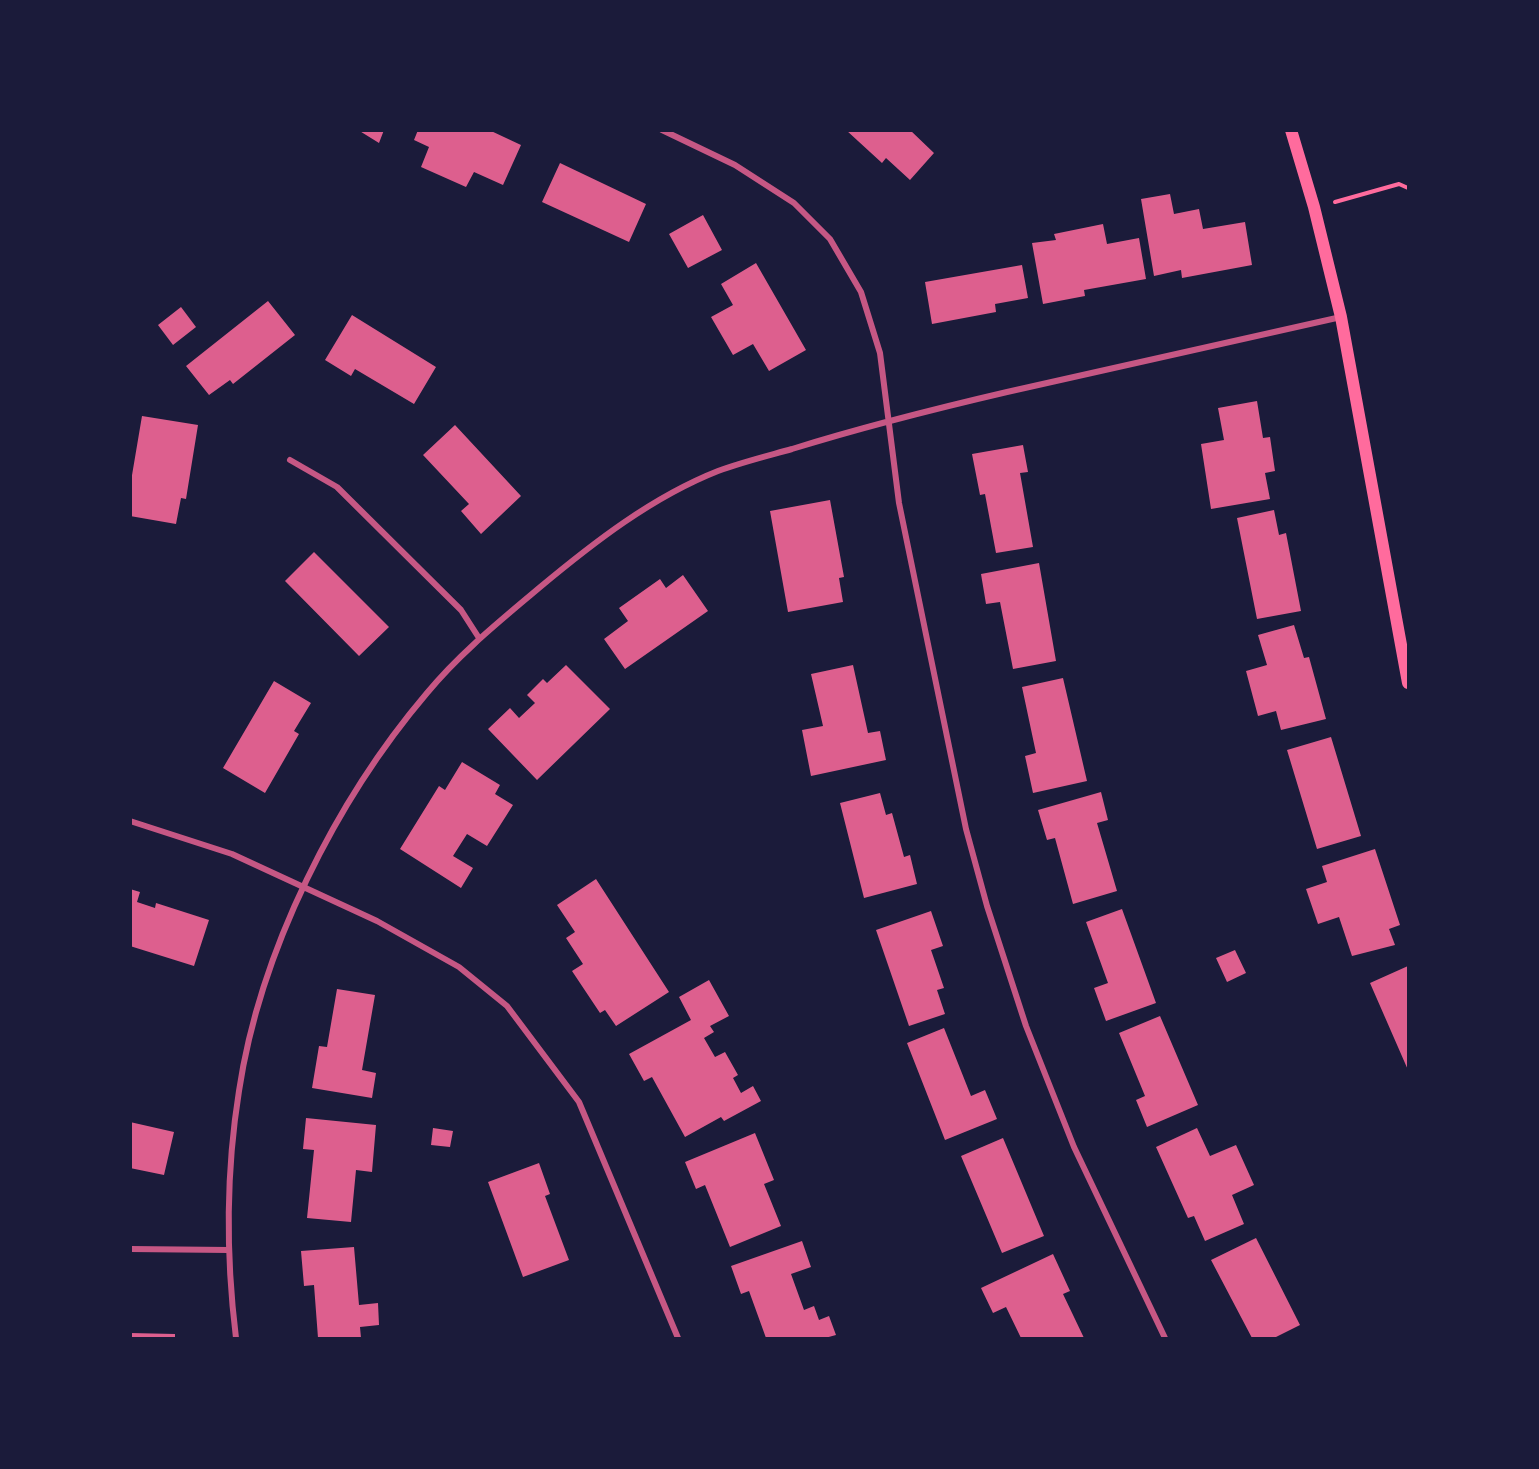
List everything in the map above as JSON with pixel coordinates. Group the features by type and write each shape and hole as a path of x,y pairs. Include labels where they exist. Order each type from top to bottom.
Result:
{"main road":[{"path":"1291,130 1314,207 1341,317 1404,640 1408,683"}],"street":[{"path":"662,130 735,165 794,203 830,239 864,302 880,353 899,504 924,635 966,829 987,906 1026,1026 1074,1147 1165,1338"},
{"path":"236,1338 229,1250 231,1161 244,1060 274,962 303,888 348,801 380,751 429,690 479,638 593,543 685,487 719,471 889,419 1341,317"},
{"path":"290,460 337,487 461,610 479,638"},
{"path":"130,821 232,854 377,921 459,967 507,1006 579,1102 678,1338"},
{"path":"130,1249 229,1250"}],"path":[{"path":"1314,207 1399,184 1408,189"}],"building":[{"path":"358,130 384,130 379,143"},
{"path":"418,130 489,130 521,145 503,185 474,172 466,187 421,167 429,147 414,140"},
{"path":"846,130 910,130 934,153 910,180 886,158 882,163"},
{"path":"560,163 646,204 629,242 542,202"},
{"path":"1170,194 1174,214 1199,209 1203,229 1245,222 1252,265 1182,278 1181,270 1154,276 1141,199"},
{"path":"703,215 722,250 688,268 669,234"},
{"path":"1103,224 1107,244 1139,238 1146,279 1084,290 1085,296 1043,304 1032,243 1056,240 1054,234"},
{"path":"756,263 806,350 769,371 753,344 733,355 711,317 733,305 721,284"},
{"path":"1022,265 1028,298 995,304 996,312 932,324 925,282"},
{"path":"268,301 295,335 233,384 230,380 209,395 186,366"},
{"path":"181,307 196,327 173,345 158,325"},
{"path":"352,315 436,367 414,404 355,369 351,376 325,360"},
{"path":"1257,401 1263,438 1270,437 1275,471 1265,473 1270,499 1211,509 1201,444 1224,440 1218,408"},
{"path":"142,416 198,425 186,499 181,498 176,524 130,516 130,487"},
{"path":"455,425 521,496 481,534 461,511 469,504 423,455"},
{"path":"1023,445 1028,472 1020,473 1033,547 996,553 985,494 980,495 972,454"},
{"path":"830,500 844,577 839,578 843,602 788,612 770,511"},
{"path":"1274,510 1279,535 1286,533 1301,611 1257,619 1237,518"},
{"path":"314,552 389,627 359,656 285,581"},
{"path":"1039,563 1056,661 1013,669 1000,602 986,604 981,574"},
{"path":"683,575 708,611 625,669 604,639 628,621 619,608 660,579 666,588"},
{"path":"1294,625 1304,658 1309,657 1326,719 1281,730 1276,711 1258,716 1246,671 1267,665 1258,635"},
{"path":"566,665 610,709 537,780 488,729 510,708 519,718 535,703 527,695 543,679 547,683"},
{"path":"853,665 868,733 880,731 886,760 811,776 802,730 823,726 811,674"},
{"path":"1063,678 1087,781 1033,793 1025,756 1036,753 1022,687"},
{"path":"274,681 311,703 294,731 299,734 265,793 223,768"},
{"path":"1331,737 1361,836 1317,849 1287,750"},
{"path":"462,762 500,785 495,794 513,805 487,846 467,834 453,856 473,868 461,888 400,849 439,786 445,790"},
{"path":"1101,792 1108,820 1097,823 1117,891 1073,904 1055,838 1047,840 1038,810"},
{"path":"880,793 886,815 892,813 904,857 910,855 917,884 864,898 840,803"},
{"path":"1375,849 1400,925 1389,929 1395,945 1352,956 1339,917 1318,924 1306,889 1327,882 1322,866"},
{"path":"596,879 669,992 616,1026 605,1010 600,1013 572,971 583,964 566,938 575,932 557,905"},
{"path":"130,889 140,892 137,902 155,908 156,903 209,920 194,966 130,946"},
{"path":"1122,909 1156,1003 1106,1021 1094,988 1108,983 1086,922"},
{"path":"931,911 943,946 931,950 944,988 937,990 945,1014 909,1026 876,930"},
{"path":"1235,950 1246,973 1227,982 1216,958"},
{"path":"1408,966 1408,1070 1370,983"},
{"path":"709,980 729,1016 710,1026 714,1032 704,1038 715,1057 725,1052 738,1075 733,1078 741,1093 753,1086 761,1101 724,1121 721,1117 685,1137 652,1077 644,1081 629,1054 691,1020 679,997"},
{"path":"337,989 375,995 362,1070 376,1073 372,1098 312,1088 319,1046 327,1047"},
{"path":"1160,1016 1198,1105 1147,1127 1136,1100 1145,1096 1119,1033"},
{"path":"944,1028 971,1096 985,1090 997,1119 945,1140 907,1043"},
{"path":"306,1118 376,1125 372,1172 356,1170 351,1222 307,1218 314,1150 303,1149"},
{"path":"130,1122 174,1132 164,1175 130,1168"},
{"path":"433,1128 453,1131 450,1147 431,1145"},
{"path":"1197,1128 1210,1156 1236,1145 1254,1185 1232,1195 1244,1224 1205,1241 1194,1216 1188,1218 1156,1147"},
{"path":"755,1133 774,1180 764,1184 781,1226 730,1247 705,1185 696,1189 685,1162"},
{"path":"1003,1138 1044,1236 1002,1253 961,1156"},
{"path":"539,1163 550,1194 545,1196 569,1260 523,1277 488,1182"},
{"path":"1256,1238 1300,1325 1274,1338 1252,1338 1211,1260"},
{"path":"802,1241 811,1267 791,1274 804,1310 814,1306 819,1320 829,1316 836,1335 825,1338 766,1338 749,1291 741,1294 731,1266"},
{"path":"354,1247 359,1305 378,1303 379,1325 360,1327 361,1338 318,1338 314,1285 304,1286 301,1251"},
{"path":"1053,1254 1070,1291 1063,1294 1084,1338 1021,1338 1006,1307 993,1313 981,1288"},
{"path":"130,1333 175,1334 175,1338 130,1338"}]}
